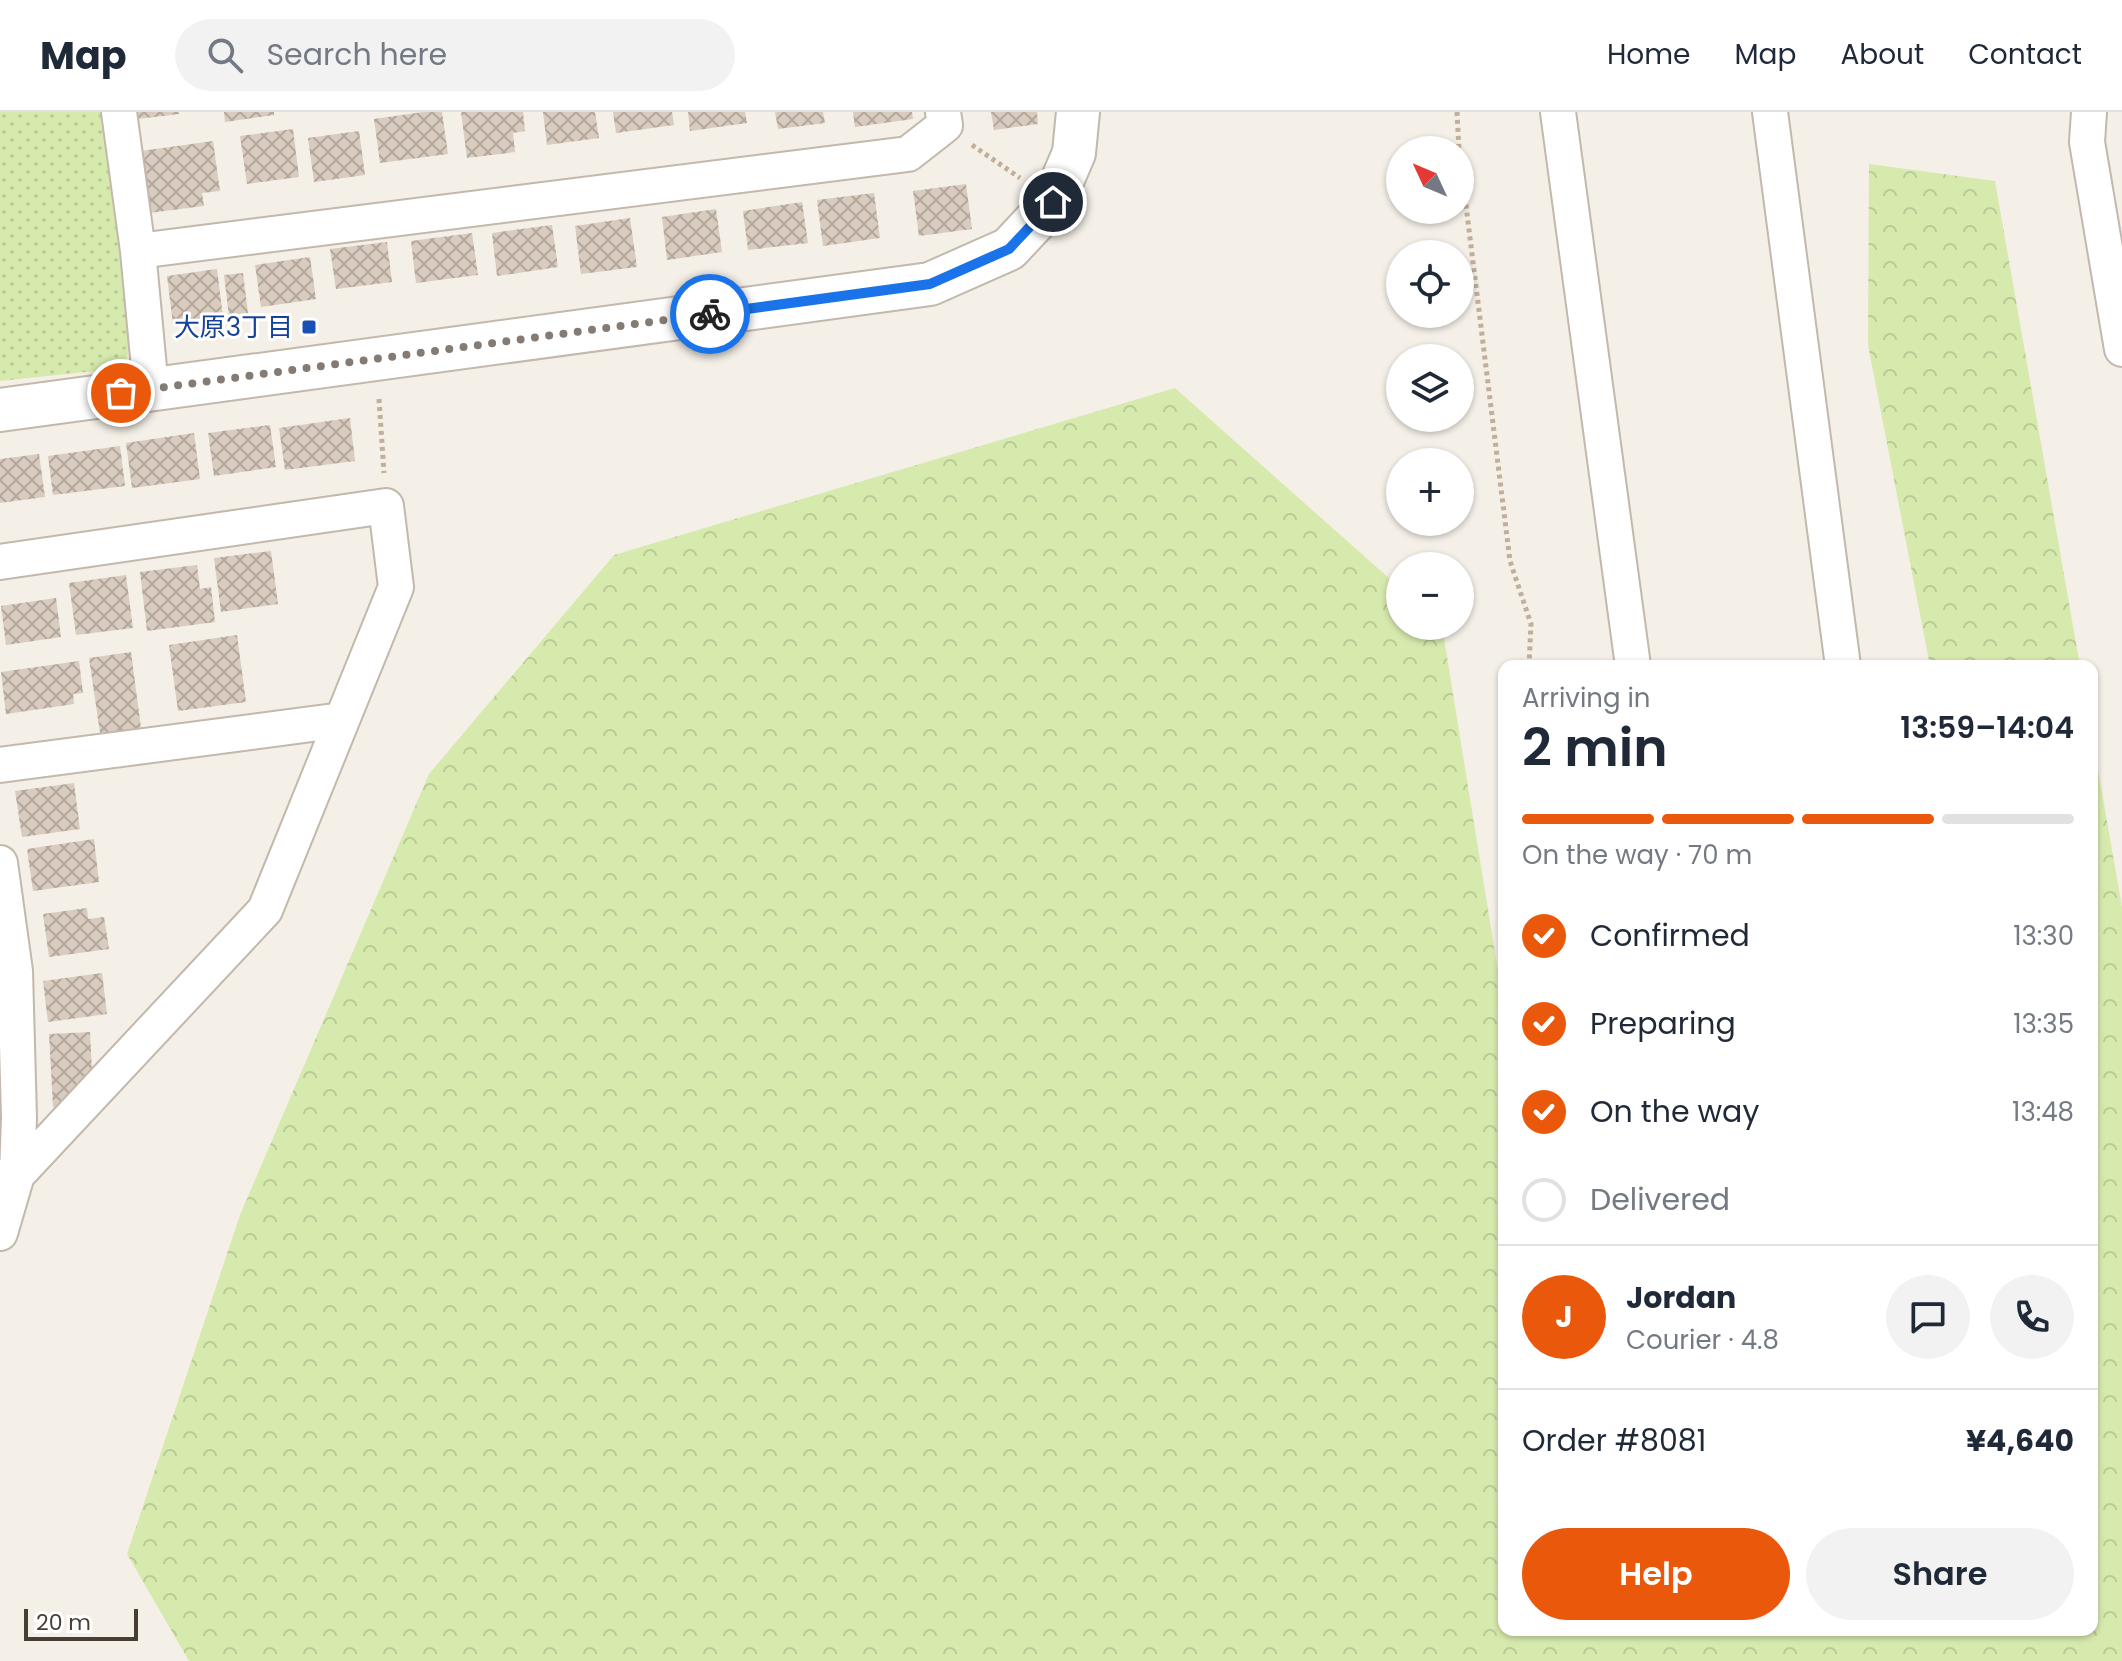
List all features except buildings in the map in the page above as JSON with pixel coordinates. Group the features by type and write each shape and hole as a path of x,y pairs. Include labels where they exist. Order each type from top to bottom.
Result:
{"street":[{"path":"119,112 138,251 151,389"},
{"path":"0,410 930,284 1009,249 1053,202 1074,153 1078,112"},
{"path":"1558,112 1632,660"},
{"path":"1770,112 1842,660"},
{"path":"2089,112 2087,142 2115,267 2122,349"},
{"path":"138,251 908,154 944,119"},
{"path":"0,562 386,506 396,587 265,910 9,1176"},
{"path":"0,765 342,720"},
{"path":"0,863 19,1118 0,1233"}],"path":[{"path":"1457,112 1458,136"},
{"path":"944,119 1053,202"},
{"path":"1468,224 1510,561 1531,624 1529,660"},
{"path":"376,359 386,506"}],"green space":[{"path":"0,112 103,112 132,338 124,368 0,381"},
{"path":"1869,164 1995,181 2079,660 1929,660 1868,345"},
{"path":"1175,388 1386,576 1386,640 1444,640 1498,971 1498,1636 2098,1636 2098,769 2122,907 2122,1661 189,1661 127,1554 240,1215 429,774 614,555"}],"way so far":[{"path":"121,393 710,314"}],"place":[{"name":"大原3丁目","path":"309,327"}],"route":[{"path":"710,314 930,284 1009,249 1053,202"}]}
